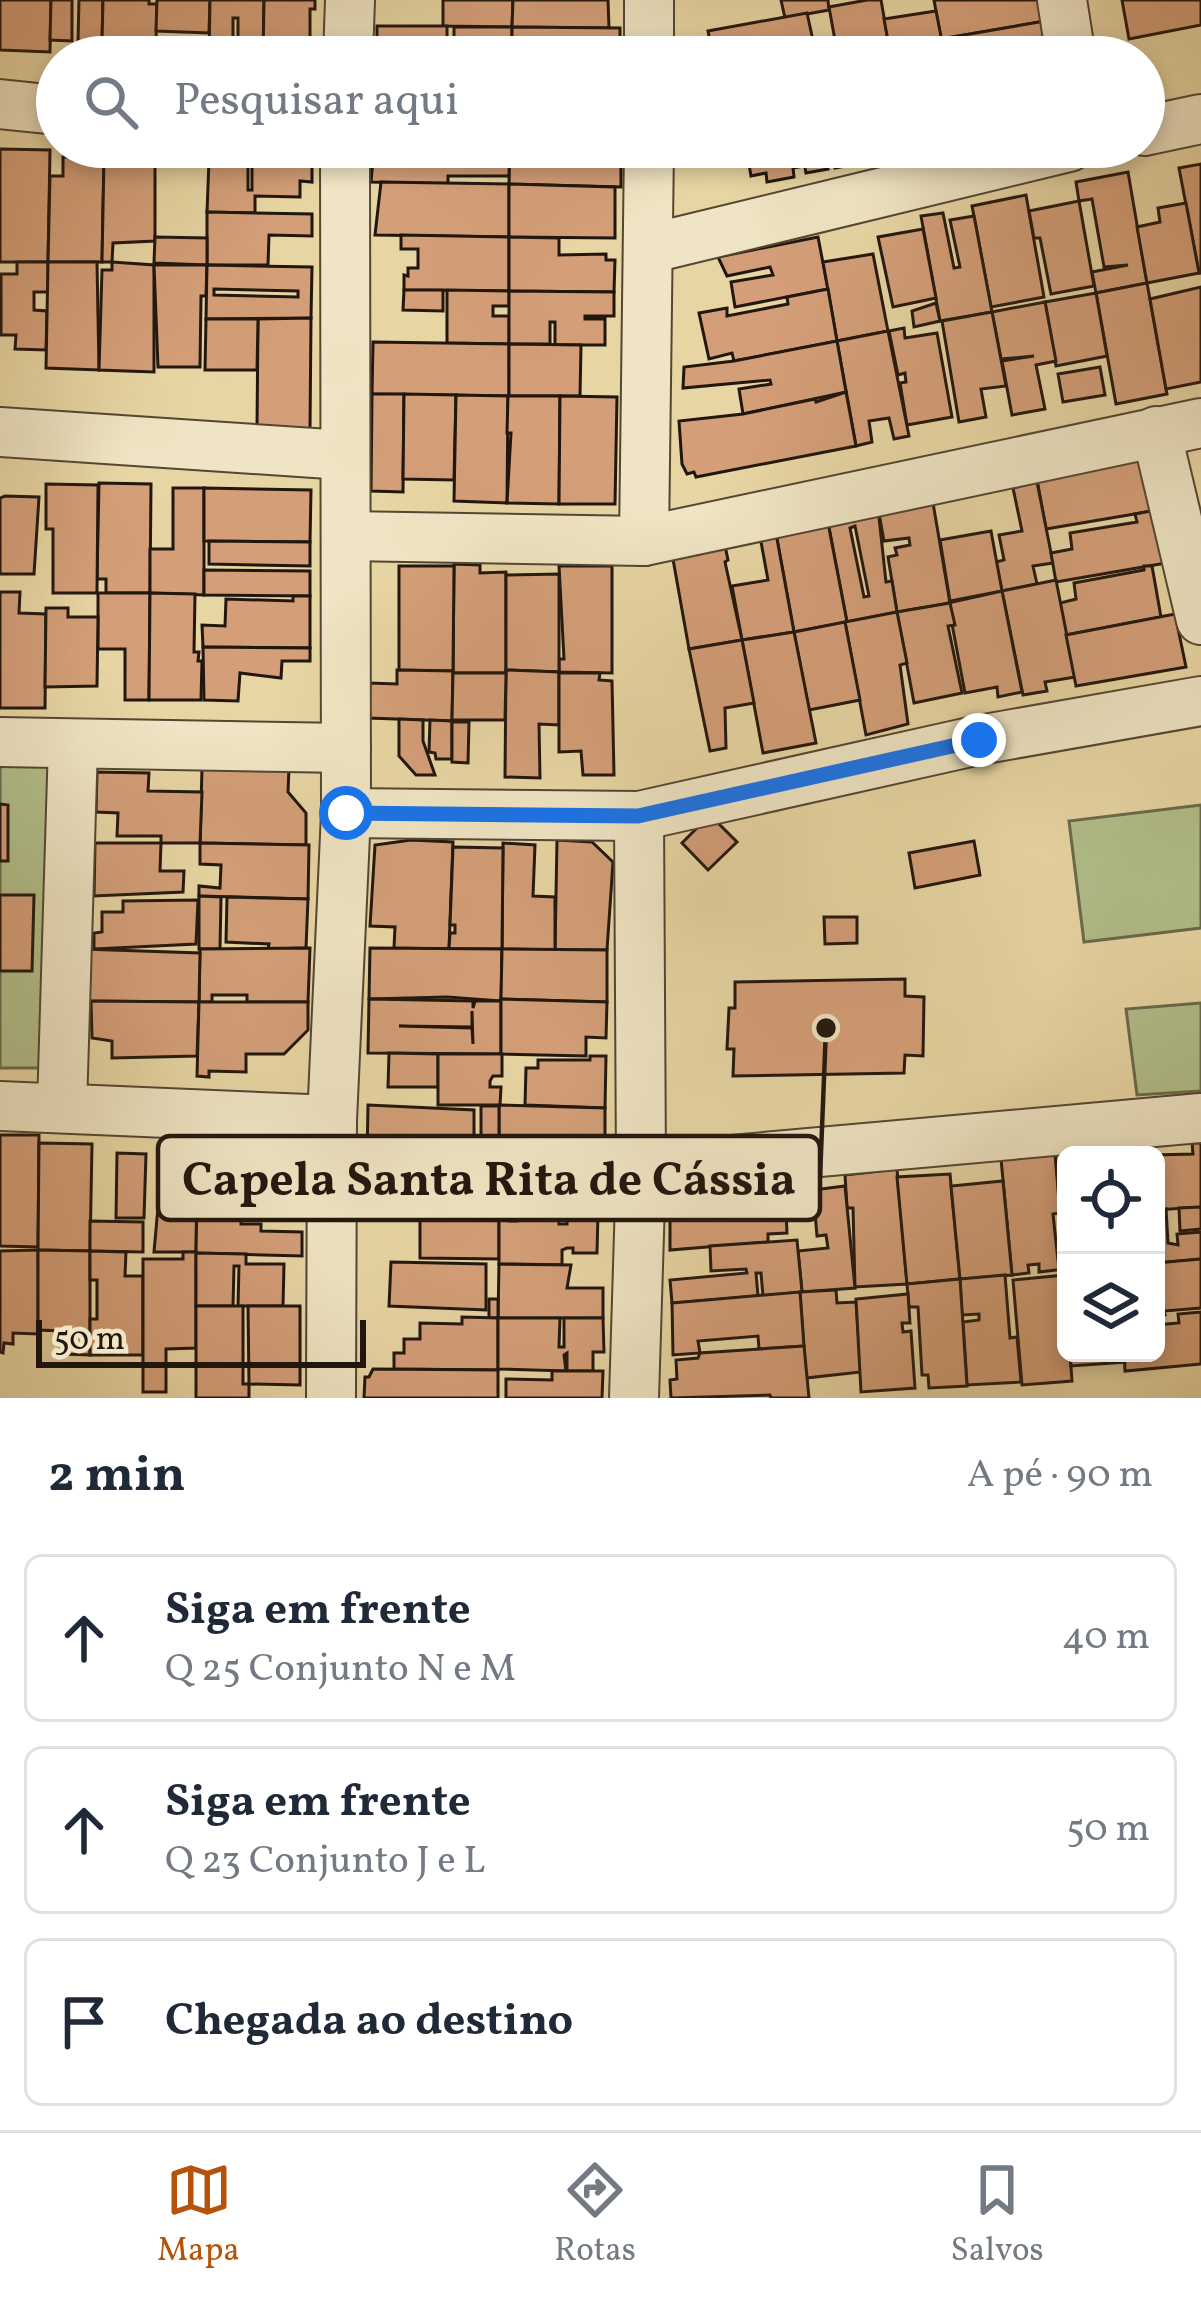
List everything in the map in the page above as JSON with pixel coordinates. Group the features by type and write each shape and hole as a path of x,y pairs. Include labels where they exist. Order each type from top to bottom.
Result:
{"street":[{"path":"349,36 350,0"},
{"path":"649,36 650,0"},
{"path":"1062,0 1068,36"},
{"path":"0,104 36,108"},
{"path":"1165,126 1201,118"},
{"path":"331,1398 332,1120 346,813 345,168"},
{"path":"644,541 649,168"},
{"path":"648,249 982,168"},
{"path":"346,536 644,541 1179,427 1201,620"},
{"path":"0,432 344,455"},
{"path":"346,813 638,816 979,740 1201,700"},
{"path":"0,742 346,748"},
{"path":"62,1107 73,744"},
{"path":"634,1398 641,1168 638,816"},
{"path":"0,1106 332,1120"},
{"path":"641,1168 1201,1118"}],"green space":[{"path":"0,756 51,756 46,1068 0,1068"},
{"path":"1201,805 1201,928 1084,942 1069,821"},
{"path":"1201,1003 1201,1091 1137,1095 1126,1009"}],"building":[{"path":"0,0 51,0 50,36 36,36 36,51 0,50"},
{"path":"51,0 72,0 72,36 50,36"},
{"path":"79,0 103,0 102,36 78,36"},
{"path":"103,0 157,4 156,36 102,36"},
{"path":"157,0 210,0 209,33 156,31"},
{"path":"210,0 264,0 263,36 238,36 238,18 233,18 233,36 209,36"},
{"path":"264,0 315,0 315,9 310,9 310,36 263,36"},
{"path":"443,0 513,0 512,27 443,26"},
{"path":"513,0 608,0 609,28 512,27"},
{"path":"781,0 828,0 829,10 785,18"},
{"path":"881,0 887,36 834,36 829,7"},
{"path":"934,0 1041,0 1045,21 940,36"},
{"path":"1122,0 1201,0 1201,25 1128,36"},
{"path":"936,11 941,36 887,36 884,19"},
{"path":"807,13 812,36 709,36 708,31"},
{"path":"1045,21 1048,36 958,36"},
{"path":"377,26 447,26 447,36 377,36"},
{"path":"454,27 512,27 512,36 454,36"},
{"path":"512,27 620,28 620,36 512,36"},
{"path":"0,149 36,150 36,168 50,168 48,262 0,262"},
{"path":"1201,164 1201,273 1199,273 1179,168"},
{"path":"63,168 104,168 102,262 48,262 50,176 63,176"},
{"path":"104,168 155,168 155,241 113,243 112,262 102,262"},
{"path":"209,168 248,168 248,190 252,190 252,168 312,168 312,182 300,181 300,197 255,196 255,213 207,212"},
{"path":"372,168 509,168 509,176 448,176 448,184 371,182"},
{"path":"509,168 621,168 621,187 509,184"},
{"path":"750,168 793,168 794,177 767,182 766,173 751,176"},
{"path":"1128,172 1147,283 1096,293 1092,272 1128,265 1104,267 1092,199 1079,201 1076,182"},
{"path":"381,182 509,184 509,237 375,235"},
{"path":"509,184 615,187 615,238 509,237"},
{"path":"1026,195 1044,297 991,307 972,206"},
{"path":"1079,201 1094,286 1051,294 1040,238 1034,238 1029,211"},
{"path":"1186,203 1199,273 1147,283 1137,227 1160,222 1158,208"},
{"path":"207,212 312,214 312,236 269,235 268,265 207,265"},
{"path":"943,213 954,268 960,267 950,220 974,216 992,312 940,321 921,216"},
{"path":"923,229 936,298 893,307 878,237"},
{"path":"401,235 509,237 509,291 404,290 408,268 418,268 418,249 401,249"},
{"path":"155,237 207,238 207,265 154,263"},
{"path":"509,237 559,238 559,255 606,254 606,260 615,260 614,292 509,291"},
{"path":"818,237 828,289 735,307 731,282 773,275 770,267 727,276 718,257"},
{"path":"873,254 888,331 837,341 823,262"},
{"path":"17,262 48,262 48,292 34,292 34,310 47,311 46,350 15,349 16,335 1,335 1,274 17,274"},
{"path":"48,262 97,262 99,370 46,368"},
{"path":"112,262 154,265 154,372 99,370 102,270 112,270"},
{"path":"154,265 207,265 206,296 201,296 200,367 158,367"},
{"path":"207,265 312,267 311,318 206,319","holes":["214,289 298,291 298,297 214,295"]},
{"path":"1147,283 1167,394 1116,404 1096,293"},
{"path":"1201,287 1201,382 1166,389 1150,299"},
{"path":"828,289 837,341 734,361 732,353 709,359 699,313 727,308 727,316 788,304 787,297"},
{"path":"404,290 443,290 443,311 403,310"},
{"path":"447,290 509,291 509,306 493,306 493,316 509,316 509,344 447,343"},
{"path":"509,291 614,292 614,316 585,316 605,319 605,345 555,345 555,322 550,322 550,344 509,344"},
{"path":"1096,293 1107,356 1056,366 1045,302"},
{"path":"1045,302 1056,361 1036,365 1045,409 1012,415 1002,361 1034,356 1001,359 992,312"},
{"path":"936,303 940,321 914,327 912,311"},
{"path":"992,312 1006,386 981,389 986,417 959,422 942,321"},
{"path":"311,318 310,429 257,429 258,319"},
{"path":"206,319 258,319 257,370 205,370"},
{"path":"904,328 905,338 937,333 952,417 907,425 900,383 906,382 905,373 898,375 889,331"},
{"path":"888,331 909,436 894,439 889,418 869,421 872,442 856,446 837,341"},
{"path":"837,341 846,392 743,414 739,389 771,384 770,380 683,388 684,367"},
{"path":"373,342 509,344 509,396 372,394"},
{"path":"509,344 581,345 580,396 509,396"},
{"path":"1100,367 1105,395 1063,402 1058,374"},
{"path":"846,392 856,446 696,477 694,472 687,474 682,464 679,421 816,402"},
{"path":"372,394 404,394 403,492 371,491"},
{"path":"404,394 456,395 454,480 403,479"},
{"path":"456,395 508,396 507,503 454,501"},
{"path":"508,396 560,396 559,504 507,503"},
{"path":"560,396 617,397 615,504 559,504"},
{"path":"1140,455 1158,510 1046,529 1036,474"},
{"path":"1037,482 1053,563 1033,566 1037,584 1002,591 996,562 1004,560 999,535 1022,531 1013,488"},
{"path":"99,483 151,484 150,593 106,593 106,579 97,579"},
{"path":"46,484 98,485 97,593 53,593 53,529 46,529"},
{"path":"173,488 204,488 204,595 150,593 150,549 173,549"},
{"path":"204,488 311,490 310,542 204,541"},
{"path":"39,497 34,574 0,574 0,498"},
{"path":"932,497 950,603 897,612 888,557 897,555 895,548 910,545 909,538 884,541 878,508"},
{"path":"878,508 886,582 892,581 897,612 847,622 827,517","holes":["855,526 869,596 864,597 850,528"]},
{"path":"1156,510 1166,563 1056,582 1051,553 1072,549 1070,533 1137,522 1135,514"},
{"path":"828,523 847,622 794,632 775,528"},
{"path":"775,528 794,632 742,640 732,586 768,580 759,531"},
{"path":"991,531 1002,591 950,601 940,540"},
{"path":"723,536 742,640 689,649 671,548"},
{"path":"209,541 310,542 310,566 209,564"},
{"path":"454,564 480,565 480,573 506,572 506,673 453,673"},
{"path":"399,566 454,566 453,671 399,670"},
{"path":"559,566 612,566 612,673 559,672 559,659 564,659"},
{"path":"1152,566 1161,617 1066,635 1060,603 1076,599 1074,583 1144,570"},
{"path":"204,570 310,571 310,596 204,595"},
{"path":"559,574 559,672 506,670 506,575"},
{"path":"1056,580 1075,677 1045,682 1047,691 1023,695 1002,591"},
{"path":"1002,591 1022,692 998,697 997,687 965,693 948,603"},
{"path":"0,592 20,592 19,613 46,614 45,708 0,708"},
{"path":"98,593 150,593 149,700 125,700 125,649 98,649"},
{"path":"150,593 195,594 194,652 199,652 198,661 202,661 201,700 149,700"},
{"path":"293,596 310,596 310,648 203,647 202,625 225,626 226,599 293,601"},
{"path":"950,603 955,625 948,626 962,693 914,703 897,612"},
{"path":"46,608 68,608 68,617 98,617 97,686 45,687"},
{"path":"897,612 907,663 900,665 908,724 866,735 845,622"},
{"path":"1175,614 1186,667 1076,686 1066,635"},
{"path":"845,622 860,700 809,710 794,632"},
{"path":"794,632 816,743 763,753 742,640"},
{"path":"742,640 754,703 725,708 726,748 710,751 689,649"},
{"path":"203,647 310,648 310,661 282,661 281,678 240,673 238,701 204,700"},
{"path":"397,670 453,671 452,721 368,718 370,683 397,684"},
{"path":"506,670 559,672 559,725 539,724 540,778 505,777"},
{"path":"453,673 506,673 505,720 452,720"},
{"path":"559,673 600,673 599,680 612,681 614,775 583,775 581,751 559,752"},
{"path":"399,719 423,720 423,741 435,775 416,775 399,756"},
{"path":"430,720 452,721 452,759 436,759 429,752"},
{"path":"452,722 469,722 468,763 452,762"},
{"path":"202,768 289,768 288,792 306,813 306,845 200,843"},
{"path":"97,772 149,773 148,791 202,792 200,843 161,843 161,836 117,836 118,813 96,812"},
{"path":"0,804 8,805 8,861 0,861"},
{"path":"710,815 737,842 708,870 682,843"},
{"path":"411,840 453,842 449,949 394,948 395,927 370,926 375,845"},
{"path":"557,840 592,842 613,862 607,950 555,950"},
{"path":"974,841 980,875 915,888 909,853"},
{"path":"95,843 161,843 160,871 184,871 183,892 94,896"},
{"path":"200,843 309,845 308,899 199,896 199,886 220,888 221,865 200,864"},
{"path":"503,843 535,845 533,896 555,897 555,950 502,949"},
{"path":"453,847 503,848 502,949 449,949 450,933 455,933 455,925 450,925"},
{"path":"0,895 34,895 32,971 0,971"},
{"path":"199,896 221,897 220,949 199,949"},
{"path":"227,897 308,899 306,948 268,949 269,944 226,942"},
{"path":"198,900 196,944 94,949 94,933 102,932 102,912 123,912 123,901"},
{"path":"824,917 857,917 857,943 825,944"},
{"path":"310,948 308,1002 247,1002 247,995 212,995 212,1002 199,1002 200,949"},
{"path":"370,948 502,949 501,1001 369,999"},
{"path":"81,949 200,953 199,1002 82,1001"},
{"path":"502,949 607,950 607,1002 501,999"},
{"path":"905,979 905,996 924,997 923,1056 905,1055 904,1073 733,1076 734,1049 727,1049 735,982"},
{"path":"369,999 473,1001 473,1008 475,1001 501,1001 501,1054 368,1053"},
{"path":"501,999 607,1002 606,1038 586,1037 586,1056 501,1054"},
{"path":"91,1001 199,1002 197,1056 112,1058 112,1041 92,1038"},
{"path":"199,1002 308,1002 308,1030 284,1054 246,1054 246,1072 209,1071 209,1077 197,1076"},
{"path":"389,1053 438,1054 438,1087 388,1087"},
{"path":"438,1054 502,1054 502,1076 490,1081 490,1087 501,1087 500,1105 438,1105"},
{"path":"590,1056 606,1056 605,1108 525,1105 526,1068 538,1068 538,1060 590,1060"},
{"path":"368,1105 474,1110 474,1156 367,1159"},
{"path":"499,1105 605,1108 605,1137 547,1136 547,1159 499,1158"},
{"path":"481,1106 499,1106 499,1142 481,1142"},
{"path":"0,1135 39,1135 38,1247 0,1246"},
{"path":"39,1143 92,1144 90,1251 38,1250"},
{"path":"1192,1143 1201,1143 1201,1207 1165,1209 1165,1155 1193,1154"},
{"path":"117,1153 146,1154 144,1218 116,1218"},
{"path":"1055,1154 1057,1270 1039,1272 1039,1264 1028,1265 1029,1273 1012,1275 1001,1159"},
{"path":"897,1169 907,1284 855,1287 853,1208 847,1208 845,1175"},
{"path":"161,1173 197,1173 196,1252 154,1252"},
{"path":"950,1174 960,1279 907,1284 897,1177"},
{"path":"1003,1181 1012,1275 960,1279 951,1186"},
{"path":"845,1186 855,1288 802,1292 798,1251 828,1248 826,1235 817,1236 813,1190"},
{"path":"785,1189 787,1233 768,1234 768,1242 670,1250 670,1192"},
{"path":"197,1199 241,1200 241,1224 261,1224 261,1231 302,1232 302,1256 196,1253"},
{"path":"1201,1207 1201,1229 1180,1231 1179,1208"},
{"path":"1165,1209 1168,1243 1178,1245 1177,1234 1201,1232 1201,1259 1165,1262"},
{"path":"420,1210 499,1211 499,1259 420,1258"},
{"path":"499,1211 509,1212 509,1221 559,1218 559,1224 567,1224 567,1213 598,1213 597,1253 573,1253 573,1248 567,1248 562,1250 562,1265 499,1264"},
{"path":"90,1221 143,1222 143,1252 90,1251"},
{"path":"797,1240 802,1292 763,1296 761,1273 756,1273 758,1296 672,1303 670,1280 747,1273 746,1269 711,1271 710,1246"},
{"path":"38,1250 38,1334 13,1333 13,1344 4,1343 0,1352 0,1251"},
{"path":"38,1250 90,1251 90,1355 61,1354 62,1331 38,1330"},
{"path":"90,1251 126,1252 125,1276 143,1276 143,1355 90,1355 90,1319 97,1319 97,1280 90,1280"},
{"path":"183,1252 196,1252 196,1348 166,1349 166,1392 143,1392 143,1259 183,1259"},
{"path":"196,1253 246,1254 246,1264 284,1264 283,1306 238,1306 239,1266 234,1266 233,1306 196,1306"},
{"path":"1201,1259 1201,1308 1165,1311 1165,1262"},
{"path":"391,1262 486,1264 486,1310 389,1306"},
{"path":"499,1264 571,1265 567,1288 603,1288 603,1318 498,1318"},
{"path":"1005,1275 1010,1338 1017,1337 1021,1382 967,1385 963,1322 979,1320 979,1314 962,1315 960,1279"},
{"path":"1057,1276 1057,1362 1071,1362 1072,1381 1022,1385 1013,1280"},
{"path":"960,1279 967,1386 929,1388 928,1375 922,1375 918,1307 909,1307 907,1284"},
{"path":"836,1290 837,1303 856,1302 861,1372 806,1378 800,1292"},
{"path":"800,1292 804,1346 759,1349 758,1336 698,1341 700,1353 673,1355 672,1303"},
{"path":"908,1294 910,1323 902,1323 903,1332 911,1331 915,1388 861,1392 856,1299"},
{"path":"489,1299 498,1299 498,1318 489,1318"},
{"path":"196,1306 243,1306 243,1384 249,1384 249,1398 196,1398"},
{"path":"248,1306 300,1306 300,1385 249,1384"},
{"path":"1201,1312 1201,1364 1125,1371 1124,1362 1165,1362 1165,1324 1179,1323 1178,1314"},
{"path":"462,1317 498,1318 498,1370 394,1369 394,1353 404,1353 404,1339 420,1339 420,1323 462,1324"},
{"path":"498,1318 560,1318 559,1347 564,1347 564,1318 603,1318 604,1352 593,1352 593,1371 567,1371 567,1353 566,1371 498,1369"},
{"path":"804,1346 809,1398 671,1398 676,1360 698,1358 700,1353"},
{"path":"1071,1362 1125,1362 1071,1366"},
{"path":"373,1369 498,1370 498,1398 364,1398 365,1377"},
{"path":"552,1371 603,1371 602,1398 506,1398 506,1379 552,1380"}],"place":[{"name":"Capela Santa Rita de Cássia","path":"826,1028"}],"route":[{"path":"346,813 638,816 979,740"}]}
